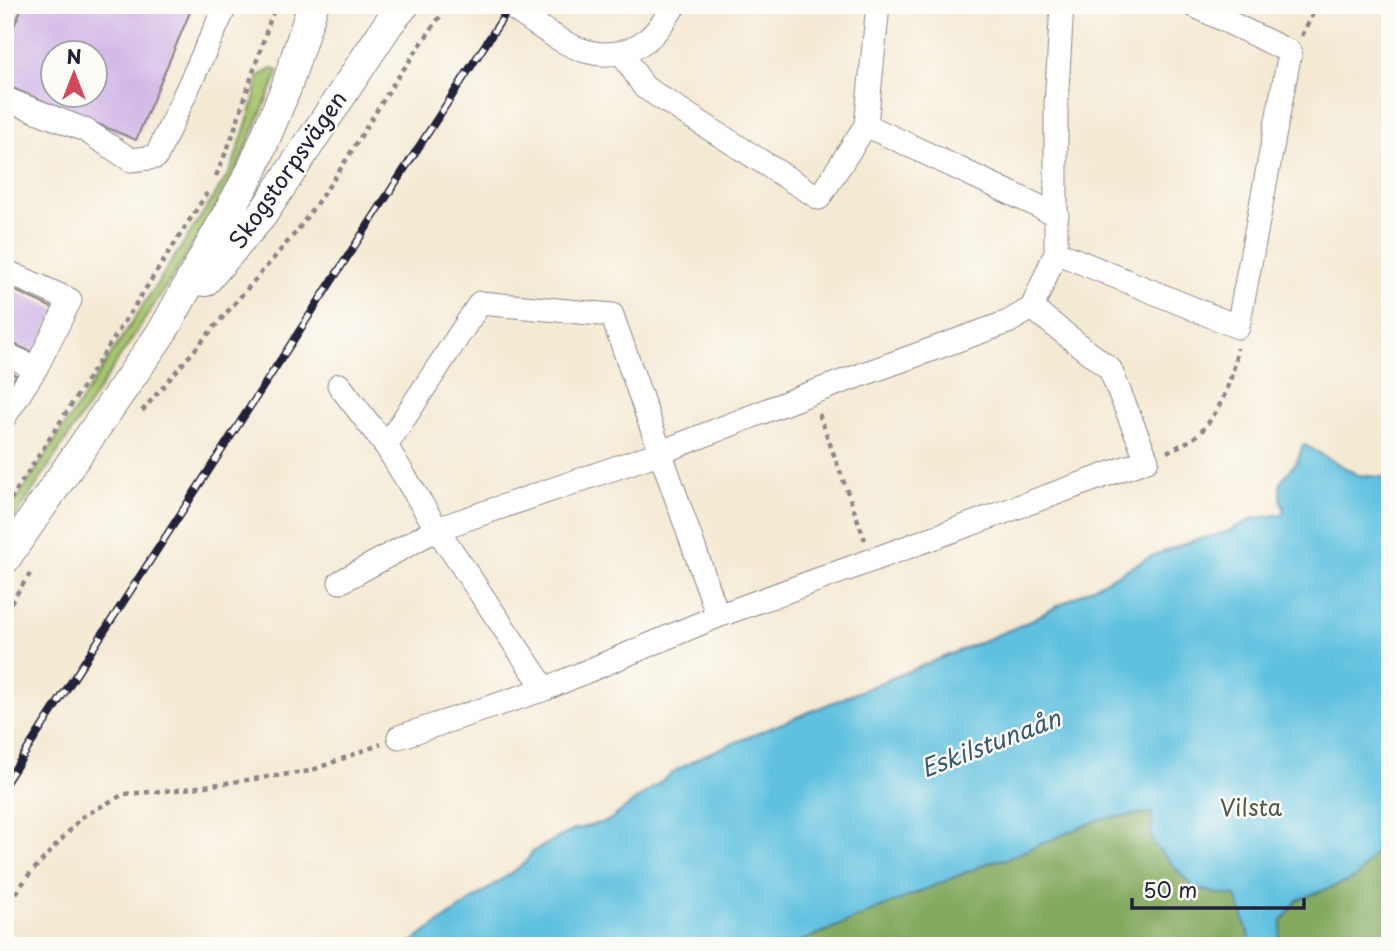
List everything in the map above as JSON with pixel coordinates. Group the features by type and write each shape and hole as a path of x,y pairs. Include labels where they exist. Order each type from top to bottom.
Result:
{"main road":[{"name":"Skogstorpsvägen","path":"19,564 164,329 252,170 286,88 313,5"},
{"name":"Skogstorpsvägen","path":"164,329 262,215 404,5"}],"street":[{"path":"8,100 85,130 131,160 156,157 226,5"},
{"path":"508,5 582,52 601,55 622,52 649,38 675,5"},
{"path":"622,52 644,87 819,198 866,125 878,5"},
{"path":"341,582 437,529 659,453 811,393 1008,322 1032,308 1056,252 1056,106 1062,5"},
{"path":"1056,252 1238,327 1290,52 1193,5"},
{"path":"866,125 1058,215"},
{"path":"5,271 70,300 36,368 5,416"},
{"path":"386,446 480,303 612,315 718,616"},
{"path":"398,737 545,688 718,616 1147,460 1110,369 1032,308"},
{"path":"5,354 36,368"},
{"path":"339,385 386,446 437,529 545,688"}],"path":[{"path":"5,508 212,185 231,140 275,5"},
{"path":"134,420 297,231 448,5"},
{"path":"1290,52 1297,45 1317,5"},
{"path":"1147,460 1194,438 1210,419 1227,389 1236,361 1238,327"},
{"path":"811,393 872,560"},
{"path":"5,611 19,564"},
{"path":"5,911 27,877 82,817 124,794 177,790 310,771 398,737"}],"green space":[{"path":"273,69 279,71 234,176 184,259 5,533 5,518 231,170 253,104 259,76"},
{"path":"1153,813 1214,893 1236,896 1253,946 790,946 1100,819"},
{"path":"1385,815 1390,815 1390,946 1277,946 1282,921 1297,900 1356,878"}],"water":[{"name":"Eskilstunaån","path":"1305,445 1358,475 1390,478 1390,815 1385,816 1386,838 1356,878 1297,900 1282,921 1278,945 1253,946 1236,896 1193,887 1151,841 1152,813 1100,819 790,946 406,946 525,863 532,852 573,830 608,821 675,771 702,756 1024,624 1152,556 1195,540 1227,532 1252,519 1282,514 1282,479 1296,463 1302,446"}],"building":[{"path":"23,5 193,5 136,140 60,108 108,108 108,38 38,38 38,99 5,85 5,47"},
{"path":"5,286 57,310 36,354 5,340"},
{"path":"5,370 16,375 5,398"}],"railway":[{"path":"5,784 511,5"}],"park label":[{"name":"Vilsta","path":"1251,808"}]}
